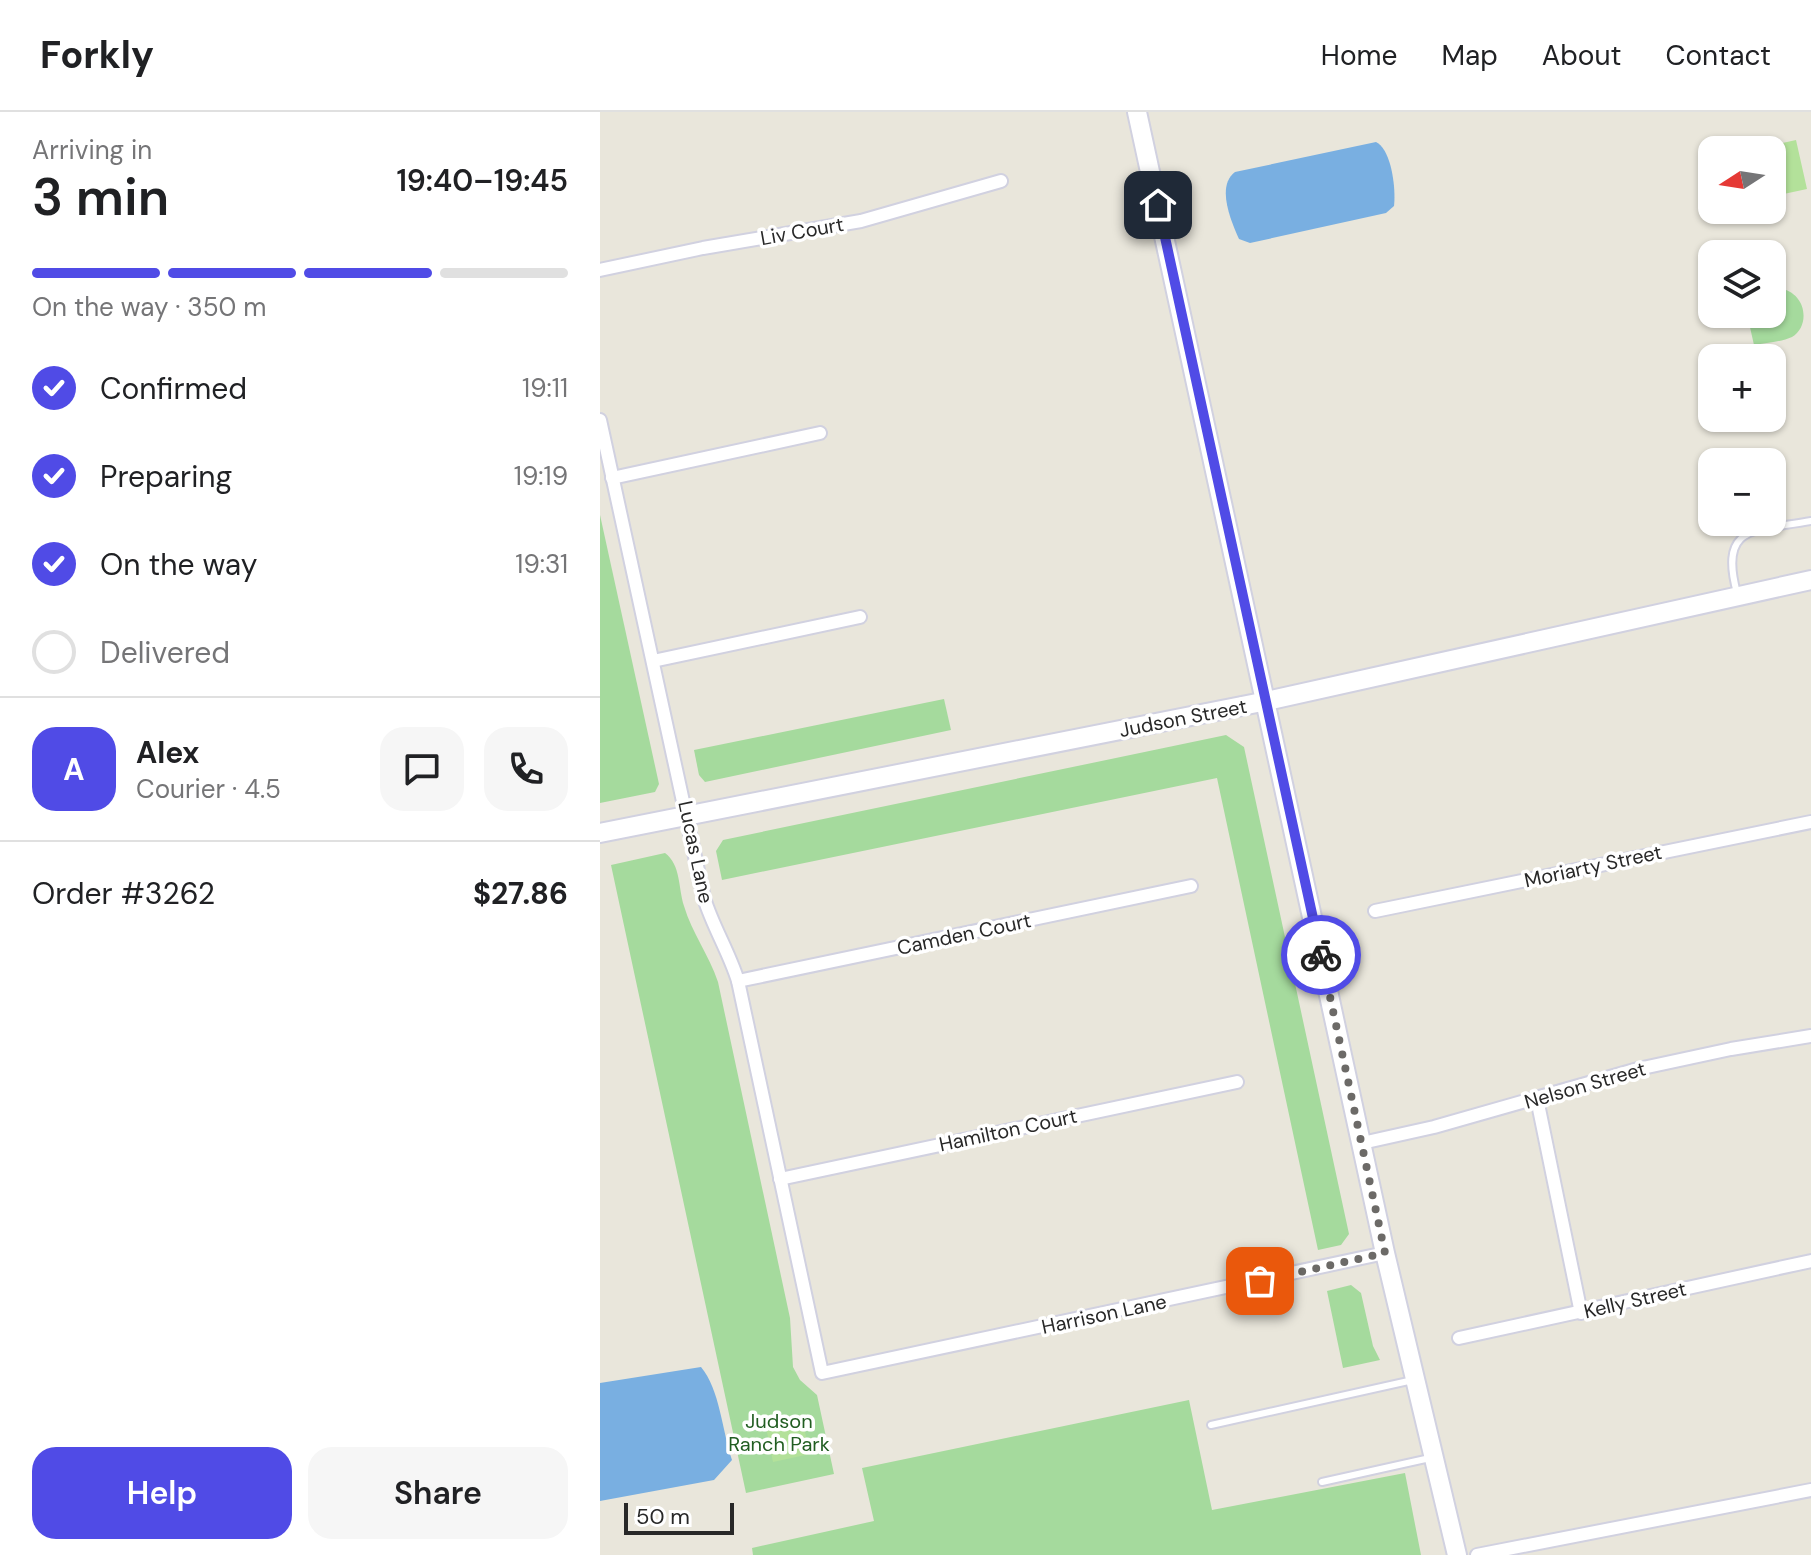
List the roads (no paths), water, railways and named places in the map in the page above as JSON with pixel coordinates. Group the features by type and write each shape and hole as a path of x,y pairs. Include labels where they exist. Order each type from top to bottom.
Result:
{"street":[{"path":"1137,112 1385,1253 1457,1555"},
{"name":"Liv Court","path":"600,270 703,248 861,221 1001,181"},
{"name":"Lucas Lane","path":"600,420 710,918 732,961 738,981 822,1373"},
{"path":"612,478 820,433"},
{"name":"Judson Street","path":"600,833 1267,701 1811,580"},
{"path":"653,661 860,617"},
{"name":"Moriarty Street","path":"1375,911 1811,822"},
{"name":"Camden Court","path":"738,981 1191,886"},
{"name":"Nelson Street","path":"1362,1143 1434,1127 1638,1069 1811,1036"},
{"name":"Hamilton Court","path":"780,1179 1237,1082"},
{"path":"1537,1099 1581,1313"},
{"name":"Harrison Lane","path":"822,1373 1385,1253"},
{"name":"Kelly Street","path":"1459,1338 1811,1261"},
{"path":"1477,1555 1811,1490"}],"lane":[{"path":"1738,596 1731,565 1737,541 1747,533 1811,521"},
{"path":"1211,1425 1416,1379"},
{"path":"1322,1482 1434,1457"}],"water":[{"path":"1376,142 1386,153 1393,181 1394,206 1386,213 1250,243 1239,239 1229,214 1226,195 1229,178 1235,172"},
{"path":"701,1367 717,1399 732,1460 714,1480 600,1501 600,1383"}],"park label":[{"name":"Judson Ranch Park","path":"779,1432"}]}
